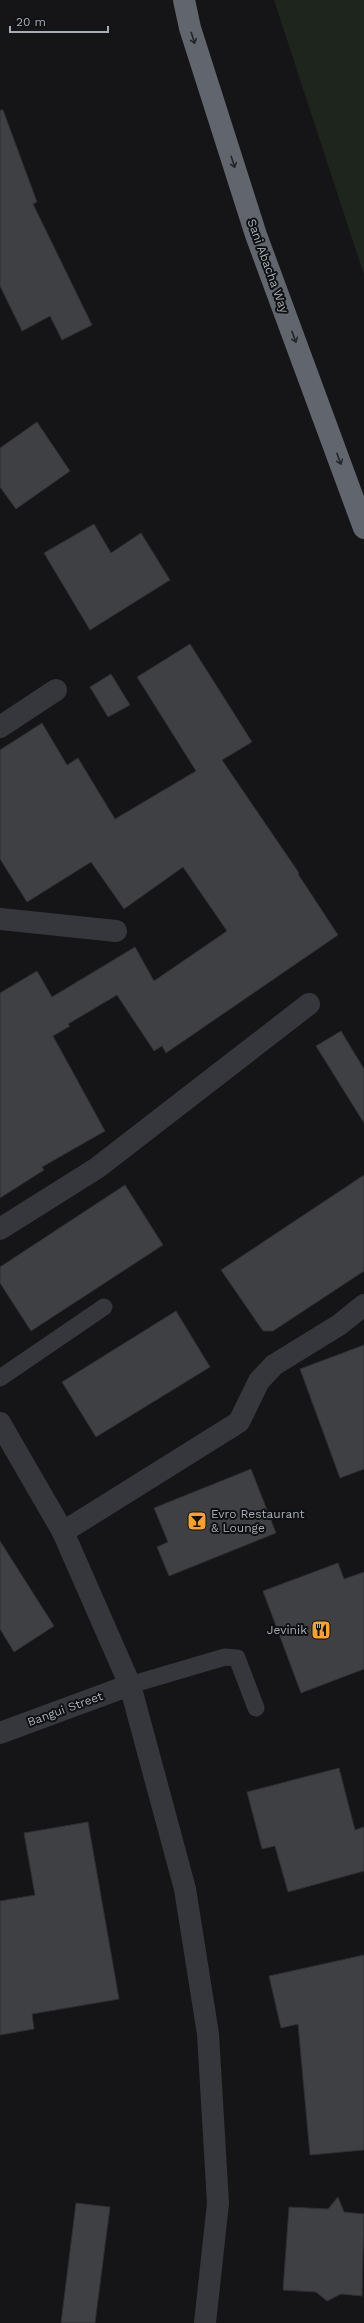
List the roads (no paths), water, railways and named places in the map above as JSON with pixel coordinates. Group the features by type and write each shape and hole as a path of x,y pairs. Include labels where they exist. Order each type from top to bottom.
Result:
{"highway":[{"name":"Sani Abacha Way","path":"184,0 190,28 256,235 364,528"}],"street":[{"path":"0,727 56,690"},
{"path":"0,919 116,931"},
{"path":"0,1229 97,1168 309,1004"},
{"path":"63,1532 239,1422 259,1381 274,1365 339,1325 364,1305"},
{"path":"0,1423 63,1532 130,1686 185,1889 208,2034 218,2203 205,2323"},
{"name":"Bangui Street","path":"0,1733 130,1686"}],"lane":[{"path":"0,1378 104,1307"},
{"path":"130,1686 225,1657 237,1658 256,1708"}],"place":[{"name":"Evro Restaurant & Lounge","path":"197,1521"},
{"name":"Jevinik","path":"321,1630"}]}
